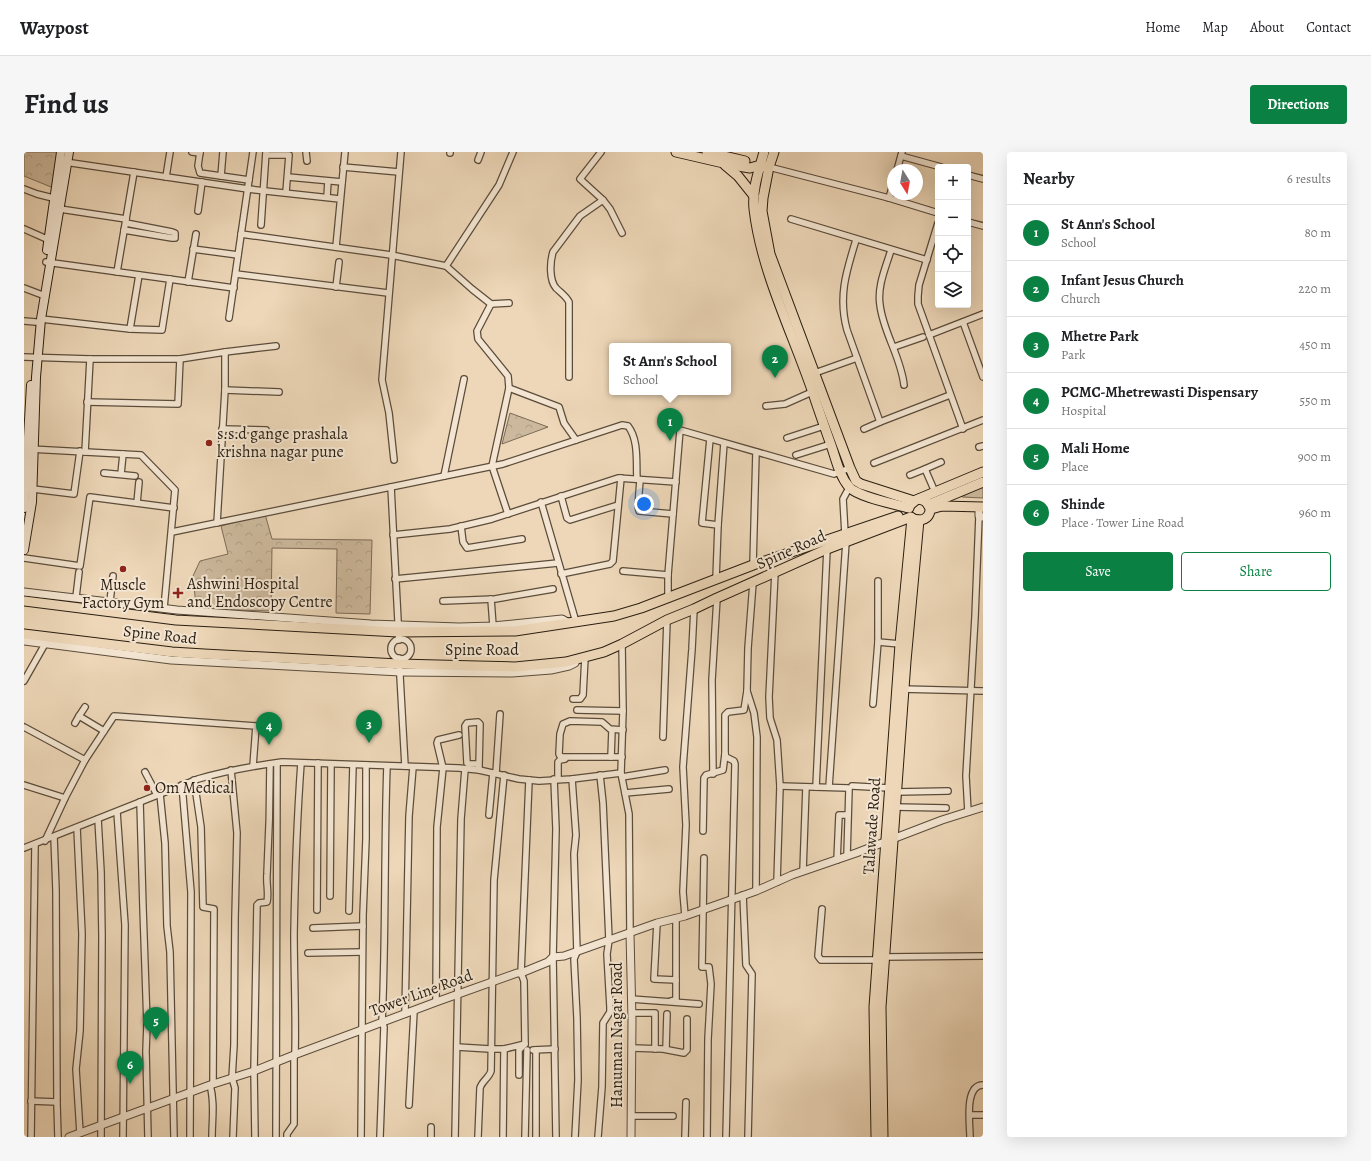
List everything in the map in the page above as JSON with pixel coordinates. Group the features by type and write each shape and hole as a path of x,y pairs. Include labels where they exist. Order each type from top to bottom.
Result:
{"main road":[{"path":"48,262 49,240 70,152"},
{"path":"676,152 724,164 750,168 762,167"},
{"path":"707,152 752,162 762,167"},
{"path":"764,152 762,167 762,211 770,254 811,374 850,468 853,484 857,492 913,511 924,519 927,517 929,507 925,501 913,511"},
{"path":"774,152 762,167 754,196 754,208 763,254 793,342 811,374 812,392 840,472 853,484"},
{"path":"24,508 28,449 31,357 48,262 60,209 58,199 60,156"},
{"path":"724,164 738,176 754,196"},
{"path":"24,550 31,513 32,489 28,449"},
{"name":"Spine Road","path":"24,601 176,620 398,632 514,631 614,616 641,608 753,565 845,538 880,525 913,511 935,492 983,472"},
{"path":"929,507 983,482"},
{"path":"929,507 942,506 981,512"},
{"name":"Talawade Road","path":"901,689 900,644 913,511"},
{"name":"Talawade Road","path":"876,1137 877,1012 880,958 913,511"},
{"name":"Spine Road","path":"24,634 172,652 399,665 515,667 566,662 622,644 667,620 827,549 845,538"},
{"name":"Talawade Road","path":"889,840 895,807 893,790"},
{"name":"Talawade Road","path":"877,1012 883,1137"}],"street":[{"path":"166,176 170,152"},
{"path":"192,152 200,153 198,166 200,173 249,180"},
{"path":"221,176 223,152"},
{"path":"229,318 253,152"},
{"path":"306,152 307,161"},
{"path":"336,247 345,152"},
{"path":"394,460 389,413 382,380 391,255 401,152"},
{"path":"478,160 481,152"},
{"path":"446,266 500,185 513,152"},
{"path":"601,152 580,179 603,200 610,209 622,233"},
{"path":"261,225 266,153 289,155 286,192"},
{"path":"899,164 902,154 935,165"},
{"path":"60,156 68,162 248,189 340,199"},
{"path":"343,167 399,172"},
{"path":"762,167 887,197"},
{"path":"117,272 134,172"},
{"path":"971,176 983,179"},
{"path":"288,177 342,182"},
{"path":"327,197 328,181"},
{"path":"198,211 202,182"},
{"path":"24,189 58,199"},
{"path":"569,377 569,302 567,298 555,287 551,278 552,255 580,216 603,200"},
{"path":"896,200 935,212"},
{"path":"60,209 126,221 172,232 175,233 176,236 174,238 124,230"},
{"path":"790,220 927,260"},
{"path":"971,223 983,226"},
{"path":"24,229 49,240"},
{"path":"935,233 919,285 918,296 920,312 963,429"},
{"path":"188,282 196,234"},
{"path":"241,234 391,255 446,266 490,304 510,303"},
{"path":"856,240 846,274 842,305 843,316 880,422"},
{"path":"193,249 238,255"},
{"path":"891,250 882,282 879,304 894,347 904,385"},
{"path":"48,262 234,288"},
{"path":"336,287 339,262"},
{"path":"236,274 388,293"},
{"path":"130,329 139,275"},
{"path":"24,321 162,330 170,279"},
{"path":"24,288 42,295"},
{"path":"490,304 477,331 478,340 508,376 509,388 492,466 508,514"},
{"path":"929,335 983,314"},
{"path":"963,322 983,377"},
{"path":"894,347 922,337"},
{"path":"31,357 180,360 225,352 276,346"},
{"path":"217,523 225,390 225,352"},
{"path":"811,374 857,358"},
{"path":"32,489 74,494 82,451 90,359"},
{"path":"87,402 178,404 180,360"},
{"path":"444,476 464,379"},
{"path":"509,388 559,407 564,423 576,440"},
{"path":"225,390 279,392"},
{"path":"766,406 785,404 812,392"},
{"path":"864,429 950,395"},
{"path":"874,463 983,420"},
{"path":"172,532 503,464 622,425 628,426 632,430 635,441 639,511 673,514"},
{"path":"787,438 824,426"},
{"path":"222,429 266,430"},
{"path":"668,598 668,575 680,430 834,474 850,468"},
{"path":"710,439 702,523 718,524"},
{"path":"716,579 718,524 724,443"},
{"path":"796,455 830,444"},
{"path":"28,449 141,455 175,490 164,608"},
{"path":"753,565 756,452"},
{"path":"121,474 123,454"},
{"path":"910,475 941,462"},
{"path":"925,469 935,492"},
{"path":"104,473 135,476"},
{"path":"393,535 450,529 492,519 541,502 621,478 676,482"},
{"path":"561,574 610,564 613,561 621,478"},
{"path":"137,503 139,482"},
{"path":"829,787 845,538 843,499 853,484"},
{"path":"391,487 398,632 391,649 399,665 405,766"},
{"path":"24,558 80,566 90,496 174,508"},
{"path":"561,496 567,518 570,520 618,505"},
{"path":"541,502 561,574 572,623"},
{"path":"968,812 966,776 981,512"},
{"path":"461,526 463,542 467,548 522,539"},
{"path":"816,787 827,549"},
{"path":"395,579 558,563"},
{"path":"623,571 668,575"},
{"path":"76,597 78,572"},
{"path":"775,572 769,703 770,718 777,740 780,786 780,881"},
{"path":"110,601 113,576"},
{"path":"873,704 878,642 878,581"},
{"path":"702,831 704,778 706,775 723,770 725,754 725,715 728,712 744,710 747,691 748,648 753,583"},
{"path":"443,601 491,599 553,589"},
{"name":"Spine Road","path":"24,592 178,610 371,624 398,632"},
{"path":"713,774 712,680 717,598"},
{"path":"491,599 493,626"},
{"path":"685,916 684,892 686,825 683,767 694,609"},
{"path":"398,632 493,626 562,619 572,623"},
{"path":"663,737 667,620"},
{"path":"398,632 410,647 410,654 402,659 399,665"},
{"name":"Spine Road","path":"24,641 171,660 399,665"},
{"path":"878,642 900,644"},
{"path":"24,681 45,644"},
{"path":"622,644 622,775 629,814 630,933"},
{"path":"572,700 580,699 583,695 585,657"},
{"path":"901,689 983,691"},
{"path":"747,691 754,713 757,737 756,891"},
{"path":"75,723 85,707"},
{"path":"577,710 623,711"},
{"path":"489,815 495,773 500,714"},
{"path":"79,716 104,732"},
{"path":"45,841 65,798 86,760 114,716 256,726 254,766"},
{"path":"622,758 563,757 559,754 560,734 563,724 570,721 602,722 612,730 623,730"},
{"path":"479,767 480,724 478,722 467,723 465,726 467,763 495,773 519,779 572,779 600,775 622,775 665,770"},
{"path":"24,727 86,760"},
{"path":"611,757 612,730"},
{"path":"436,1002 437,827 443,768 437,743 438,740 459,735"},
{"path":"725,754 726,757 734,761 735,764 726,1137"},
{"path":"556,1137 553,957 556,779 558,762 560,760 622,758"},
{"path":"24,848 45,841 194,780 231,770 277,763 318,763 465,769 479,767"},
{"path":"276,1137 277,763"},
{"path":"287,1137 287,1134 294,1124 296,1005 294,933 298,798 301,763"},
{"path":"317,910 318,763"},
{"path":"255,1137 254,1071 257,905 259,903 267,902 268,899 266,882 270,820 270,764"},
{"path":"330,896 332,764"},
{"path":"349,911 353,765"},
{"path":"361,1137 362,952 366,839 366,765"},
{"path":"380,1137 384,1027 382,1022 385,961 384,902 387,766"},
{"path":"404,1014 409,816 413,767"},
{"path":"454,1137 461,818 465,769"},
{"path":"231,770 238,833 232,1078 234,1088 233,1137"},
{"path":"145,772 158,795 165,844 170,952 174,1137"},
{"path":"478,1137 480,1088 490,1075 494,880 504,775"},
{"path":"598,1137 602,1087 603,1024 610,1012 607,954 609,940 603,803 600,775"},
{"path":"572,779 576,835 574,854 577,952 574,959 578,1072 575,1137"},
{"path":"194,780 201,827 203,906 214,909 211,1085 213,1104 212,1137"},
{"path":"525,1137 526,1047 524,981 521,973 529,780"},
{"path":"24,785 65,798"},
{"path":"182,785 191,892 190,1137"},
{"path":"780,786 849,789 847,856"},
{"path":"852,786 893,790 948,791"},
{"path":"803,871 806,787"},
{"path":"625,793 669,789"},
{"path":"140,802 147,1024 146,1051 148,1137"},
{"path":"895,807 946,808"},
{"name":"Tower Line Road","path":"69,1137 79,1135 211,1085 254,1071 294,1054 414,1011 456,994 517,973 521,973 548,962 553,957 564,956 577,952 657,923 685,916 756,891 803,871 837,860 942,820 983,807"},
{"path":"117,812 125,925 123,1137"},
{"path":"837,860 839,815 848,815"},
{"path":"98,819 102,936 101,1137"},
{"path":"77,828 82,934 80,1031 76,1069 79,1135"},
{"path":"31,1101 57,1102 56,890 54,837"},
{"path":"31,1137 35,845"},
{"path":"704,858 702,967 709,967 710,984 707,1137"},
{"path":"743,895 746,966 752,974 748,1137"},
{"path":"822,909 818,956 821,960 983,956"},
{"path":"670,1002 676,1000 676,918"},
{"path":"657,923 654,979 676,980"},
{"path":"313,928 363,926"},
{"name":"Hanuman Nagar Road","path":"630,933 632,1013 631,1137"},
{"path":"308,953 362,952"},
{"path":"631,999 699,1004"},
{"path":"409,1105 414,1011"},
{"path":"632,1013 655,1013 655,1049"},
{"path":"666,1049 667,1014"},
{"path":"632,1048 666,1049 683,1053 686,1052 687,1019"},
{"path":"457,1047 490,1049 526,1047 536,1050 555,1049"},
{"path":"519,1075 519,1050 526,1047"},
{"path":"503,1137 504,1049"},
{"path":"536,1050 536,1137"},
{"path":"970,1137 970,1099 972,1090 979,1085 983,1086"},
{"path":"685,1137 686,1102"},
{"path":"57,1104 58,1137"},
{"path":"970,1115 983,1115"},
{"path":"631,1116 673,1116"},
{"path":"431,1137 432,1127"}],"green space":[{"path":"24,152 61,152 56,189 24,176"},
{"path":"510,413 548,427 502,444"},
{"path":"983,481 983,498 962,497 959,494"},
{"path":"265,514 272,539 372,540 370,614 336,613 337,549 272,548 271,611 198,609 196,606 193,576 200,561 228,554 221,526"}],"place":[{"name":"Infant Jesus Church","path":"775,378"},
{"name":"St Ann's School","path":"670,441"},
{"name":"s.s.d gange prashala krishna nagar pune","path":"209,443"},
{"name":"Muscle Factory Gym","path":"123,569"},
{"name":"Ashwini Hospital and Endoscopy Centre","path":"178,593"},
{"name":"Mhetre Park","path":"369,743"},
{"name":"PCMC-Mhetrewasti Dispensary","path":"269,745"},
{"name":"Om Medical","path":"147,788"},
{"name":"Mali Home","path":"156,1040"},
{"name":"Shinde","path":"130,1084"}]}
